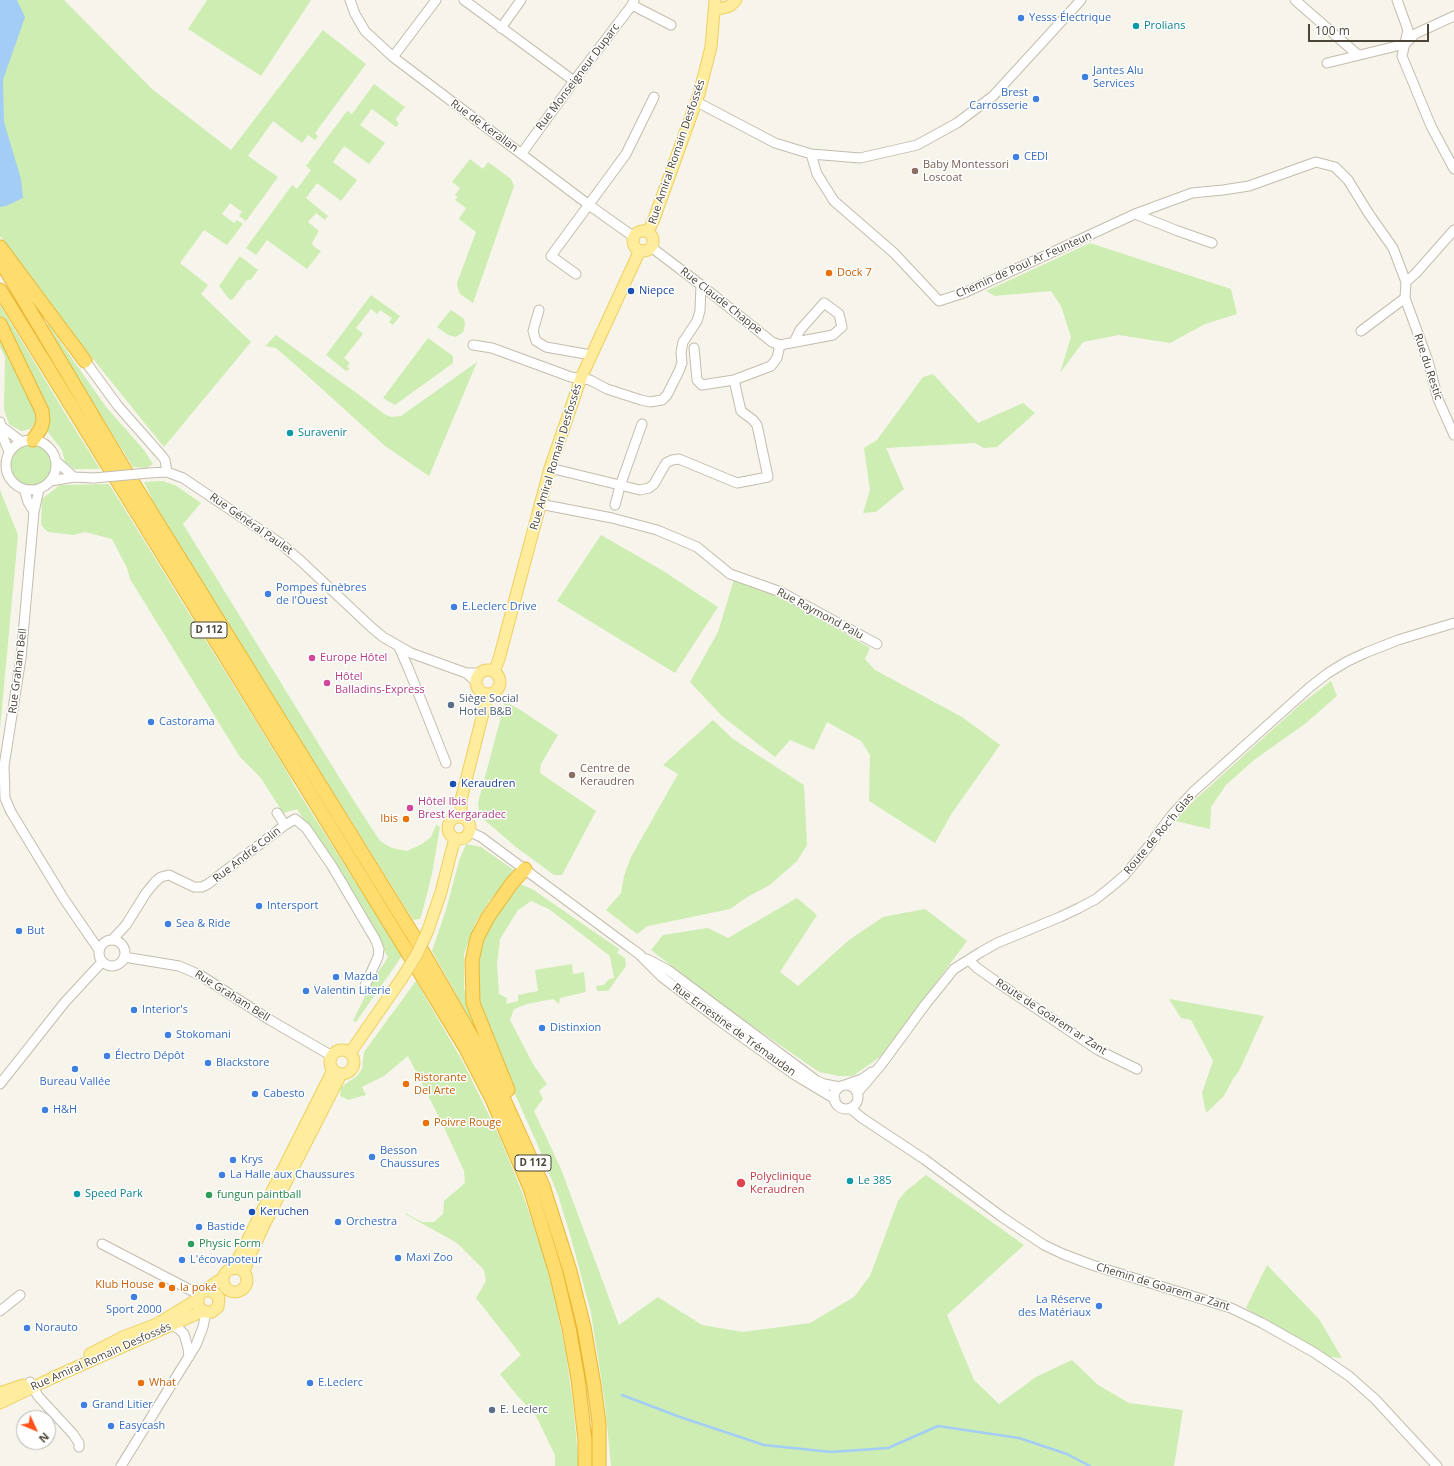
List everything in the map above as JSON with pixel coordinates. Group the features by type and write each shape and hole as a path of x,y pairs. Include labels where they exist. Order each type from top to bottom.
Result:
{"highway":[{"path":"0,247 85,361"},
{"name":"D 112","path":"0,260 122,465 434,970 476,1044 501,1093 544,1186 570,1271 584,1327 599,1423 599,1466"},
{"name":"D 112","path":"0,290 419,971 465,1047 492,1100 530,1188 556,1273 569,1328 578,1378 585,1466"},
{"path":"0,324 42,411 43,420 41,428 28,441"},
{"path":"525,870 512,883 488,917 477,938 472,961 473,1003 512,1098 544,1186"}],"main road":[{"path":"715,5 730,6 736,0"},
{"name":"Rue Amiral Romain Desfossés","path":"648,232 697,102 711,46 715,5"},
{"name":"Rue Amiral Romain Desfossés","path":"634,237 640,232 648,232"},
{"name":"Rue Amiral Romain Desfossés","path":"494,672 499,661 550,468 581,378 591,355 645,249 653,239 648,232"},
{"path":"634,237 634,245 645,249"},
{"path":"487,670 494,672 499,678 498,687 492,693 488,694 480,690 476,685 478,677 487,670"},
{"path":"461,817 461,800 488,694"},
{"path":"461,817 468,820 470,824 470,832 466,838 459,840 455,839 449,834 448,825 454,818 461,817"},
{"path":"350,1053 417,954 428,930 441,892 455,839"},
{"path":"338,1051 346,1051 350,1053 354,1059 353,1067 348,1072 337,1072 330,1064 332,1056 338,1051"},
{"path":"239,1270 337,1072"},
{"path":"235,1292 226,1289 223,1284 223,1278 227,1272 239,1270"},
{"path":"219,1304 219,1298 211,1291 201,1295 198,1304 204,1312 212,1312 218,1307 219,1304 235,1292 242,1290 246,1285 247,1278 239,1270"},
{"name":"Rue Amiral Romain Desfossés","path":"0,1403 31,1385 123,1337 157,1324 201,1295 223,1278"},
{"name":"Rue Amiral Romain Desfossés","path":"0,1393 31,1385 204,1312"}],"street":[{"name":"Rue de Kerallan","path":"350,0 355,14 365,31 393,57 634,237"},
{"path":"393,57 436,0"},
{"path":"464,0 574,81"},
{"path":"501,28 521,0"},
{"path":"697,102 775,143 811,154 860,158 917,145 957,123 993,96 1081,0"},
{"path":"1295,0 1358,55"},
{"path":"1397,0 1408,30 1402,56 1431,126 1454,169"},
{"path":"633,2 671,24"},
{"name":"Rue Monseigneur Duparc","path":"522,153 633,2"},
{"path":"1327,63 1405,44 1415,34 1454,16"},
{"path":"576,274 551,256 626,154 654,97"},
{"name":"Chemin de Poul Ar Feunteun","path":"811,154 817,174 834,202 894,253 939,301 964,293 1135,214 1192,193 1249,186 1316,162 1335,167 1348,180 1369,214 1393,248 1406,282"},
{"path":"1135,214 1212,243"},
{"path":"1406,282 1416,273 1454,230"},
{"name":"Rue Claude Chappe","path":"645,249 701,284 772,342 780,346"},
{"name":"Rue du Restic","path":"1406,282 1405,298 1428,361 1438,399 1454,435"},
{"path":"472,345 492,348 571,377 590,380 607,389 641,400 650,402 662,400 667,395 680,371 683,342 697,321 700,311 701,284"},
{"path":"1362,331 1405,298"},
{"path":"694,348 697,380 702,384 734,380 770,366 777,358 780,346 794,342 833,336 842,327 839,314 824,303 800,330 794,342"},
{"path":"539,310 533,331 536,341 546,347 591,355"},
{"path":"85,361 118,406 165,460 167,472"},
{"path":"550,468 640,490 648,488 654,484 666,463 679,459 737,483 768,477 757,425 741,411 734,380"},
{"path":"1,424 28,441"},
{"path":"1,424 3,437 10,452"},
{"path":"615,505 620,486 642,424"},
{"path":"57,462 56,470 51,481 39,489 24,489 17,486 3,470 10,452 15,446 28,441 39,441 53,452 57,462 74,477"},
{"name":"Rue Général Paulet","path":"51,481 74,477 94,478 167,472 183,478 280,544 302,562 383,637 399,647 424,658 478,677"},
{"path":"24,489 28,502 34,512"},
{"name":"Rue Graham Bell","path":"39,489 34,512 21,658 4,766 5,798 11,812 64,899 99,950"},
{"name":"Rue Raymond Palu","path":"540,504 620,520 657,530 698,547 730,574 781,592 877,644"},
{"name":"Route de Roc'h Glas","path":"858,1097 941,984 954,969 997,944 1079,908 1111,887 1132,867 1171,816 1194,791 1259,732 1328,673 1346,662 1398,640 1454,623"},
{"path":"399,647 446,763"},
{"name":"Rue André Colin","path":"110,941 126,925 149,888 162,877 169,875 194,886 206,886 285,825 276,813"},
{"path":"285,825 295,819 306,828 332,866 375,939 378,949 378,957 364,988"},
{"name":"Rue Ernestine de Trémaudan","path":"470,832 481,837 638,954 662,977 720,1021 795,1075 835,1099"},
{"name":"Rue André Colin","path":"121,944 126,925"},
{"name":"Rue Graham Bell","path":"84,928 110,941"},
{"path":"110,941 121,944 125,952 120,963 113,966 105,965 100,958 99,950 104,943 110,941"},
{"name":"Rue Ernestine de Trémaudan","path":"638,954 668,970 817,1081 824,1084 842,1086"},
{"name":"Rue Graham Bell","path":"124,957 179,966 200,975 282,1027 332,1056"},
{"name":"Route de Goarem ar Zant","path":"969,960 977,968 997,982 1098,1050 1137,1069"},
{"path":"0,1084 65,1002 102,962"},
{"name":"Route de Roc'h Glas","path":"842,1086 862,1079 881,1065"},
{"path":"850,1085 855,1088 858,1097 855,1105 850,1108 841,1107 835,1099 835,1094 842,1086 850,1085"},
{"name":"Chemin de Goarem ar Zant","path":"858,1097 865,1114 875,1125"},
{"name":"Chemin de Goarem ar Zant","path":"850,1108 862,1118 875,1125 924,1159 1014,1225 1044,1245 1092,1265 1231,1308 1257,1320 1308,1350 1349,1376 1375,1399 1437,1466"},
{"path":"102,1244 201,1295"},
{"path":"0,1311 20,1295"},
{"path":"121,1466 189,1357 200,1335 204,1312"},
{"path":"172,1325 184,1334 189,1357"},
{"path":"31,1385 38,1396 73,1434 79,1444 79,1447"}],"green space":[{"path":"0,0 64,0 152,89 231,150 323,30 366,64 315,133 318,136 315,140 308,135 302,143 273,121 248,156 278,177 246,221 239,216 242,212 230,203 222,214 234,223 237,220 243,224 227,245 204,230 180,263 208,285 201,294 251,342 164,447 89,354 87,355 0,236"},
{"path":"207,0 311,0 261,76 188,29"},
{"path":"374,84 405,107 397,117 396,120 399,124 396,127 372,109 360,125 385,143 369,164 344,146 333,162 357,180 341,201 317,183 306,198 328,216 325,220 316,213 308,222 319,231 312,243 313,246 321,251 307,269 267,240 256,255 246,248 292,185 297,189 311,170 306,166 347,111 352,114"},
{"path":"470,159 483,169 488,162 511,179 514,186 473,303 460,294 457,283 476,232 459,219 466,208 455,200 458,197 455,195 460,188 452,182"},
{"path":"1090,243 1231,289 1237,314 1205,324 1170,343 1119,335 1083,342 1060,373 1071,337 1061,306 1051,291 995,296 986,291"},
{"path":"239,257 258,270 250,281 248,279 233,299 230,300 219,286"},
{"path":"371,295 400,316 393,325 389,322 392,318 380,310 377,314 371,309 356,328 363,334 344,358 350,363 347,367 350,369 346,371 326,355"},
{"path":"0,305 100,469 74,469 65,462 62,450 44,427 0,319"},
{"path":"451,310 464,319 465,325 463,332 456,337 448,335 437,327"},
{"path":"48,324 106,407 144,450 153,464 147,468 133,467 45,326"},
{"path":"276,335 384,414 391,417 401,416 477,362 429,476 385,446 276,348 265,346"},
{"path":"428,338 453,356 453,363 395,405 383,398"},
{"path":"0,339 26,393 37,410 39,417 31,429 21,431 9,424 4,409 5,357 0,347"},
{"path":"933,374 978,423 1023,403 1035,413 997,447 984,448 975,443 886,448 904,489 876,512 863,513 870,490 864,448 877,440 923,377"},
{"path":"35,445 42,448 48,454 51,465 50,473 42,482 35,485 27,485 20,482 12,473 11,461 14,454 23,446"},
{"path":"163,481 175,485 201,503 183,524 380,841 392,848 407,851 422,844 431,837 436,825 440,827 432,874 420,919 413,920 205,586 153,501 144,482"},
{"path":"109,484 294,785 402,956 356,1022 353,1021 373,980 388,957 297,809 283,813 261,778 240,757 130,579 127,568 112,539 85,532 73,535 48,532 41,525 42,499 60,485"},
{"path":"0,490 18,535 0,729"},
{"path":"601,535 660,569 718,607 675,673 557,601"},
{"path":"736,573 784,591 792,603 870,648 865,659 875,670 962,717 1000,745 952,813 935,843 869,801 870,755 861,741 827,722 814,750 790,740 775,757 722,716 690,682 718,632"},
{"path":"1331,681 1337,696 1306,723 1254,760 1226,785 1211,807 1210,829 1175,821 1190,804 1301,704"},
{"path":"505,702 519,709 558,735 541,764 540,773 596,811 562,875 554,875 516,847 482,818 479,813 478,803"},
{"path":"713,720 733,739 804,785 807,845 797,861 770,885 749,896 730,909 648,926 637,934 606,910 621,893 624,876 631,857 678,774 663,765"},
{"path":"466,844 481,847 515,871 489,901 476,922 464,954 464,989 480,1030 477,1032 432,951 446,910 459,861"},
{"path":"520,884 532,889 619,949 617,953 625,958 626,966 608,991 597,991 596,986 604,985 609,979 614,978 610,956 549,909 531,901 518,910 500,939 497,964 499,994 507,998 506,1004 518,1001 518,995 538,991 535,970 572,964 573,974 584,972 586,992 560,998 559,1004 553,999 527,1004 514,1009 510,1020 533,1064 547,1084 539,1091 543,1099 534,1111 561,1169 619,1325 658,1297 702,1325 743,1332 810,1323 854,1297 870,1276 898,1201 906,1191 926,1175 1024,1245 947,1315 974,1380 999,1404 1036,1377 1072,1360 1098,1385 1129,1403 1183,1410 1174,1466 611,1466 605,1404 591,1313 571,1238 558,1195 536,1141 503,1068 478,1000 476,970 484,935 503,904"},
{"path":"797,898 817,915 780,972 798,986 849,940 883,917 925,909 967,941 881,1056 853,1076 839,1076 819,1072 728,1009 651,950 663,935 708,928 728,938"},
{"path":"416,981 464,1064 500,1138 522,1192 543,1254 555,1299 566,1354 579,1466 555,1466 555,1455 536,1416 500,1374 521,1355 476,1298 486,1281 484,1270 457,1243 405,1214 422,1222 434,1222 443,1214 444,1201 465,1183 464,1171 442,1123 408,1056 384,1076 362,1087 366,1095 348,1100 340,1096 341,1087 357,1076 362,1069 364,1052"},
{"path":"1169,999 1264,1016 1239,1071 1224,1096 1206,1113 1202,1093 1213,1061 1191,1020 1181,1018"},
{"path":"1267,1265 1319,1319 1342,1358 1312,1355 1246,1308"}],"water":[{"path":"0,0 17,0 25,17 3,80 4,122 21,179 23,198 6,206 0,207"}],"waterway":[{"path":"622,1395 680,1417 764,1445 831,1452 888,1448 938,1426 1019,1438 1067,1454 1090,1466"}],"place":[{"name":"Yesss Électrique","path":"1021,18"},
{"name":"Prolians","path":"1136,26"},
{"name":"Jantes Alu Services","path":"1085,77"},
{"name":"Brest Carrosserie","path":"1036,99"},
{"name":"CEDI","path":"1016,157"},
{"name":"Baby Montessori Loscoat","path":"915,171"},
{"name":"Dock 7","path":"829,273"},
{"name":"Niepce","path":"631,291"},
{"name":"Suravenir","path":"290,433"},
{"name":"Pompes funèbres de l'Ouest","path":"268,594"},
{"name":"E.Leclerc Drive","path":"454,607"},
{"name":"Europe Hôtel","path":"312,658"},
{"name":"Hôtel Balladins-Express","path":"327,683"},
{"name":"Siège Social Hotel B&B","path":"451,705"},
{"name":"Castorama","path":"151,722"},
{"name":"Centre de Keraudren","path":"572,775"},
{"name":"Keraudren","path":"453,784"},
{"name":"Hôtel Ibis Brest Kergaradec","path":"410,808"},
{"name":"Ibis","path":"406,819"},
{"name":"Intersport","path":"259,906"},
{"name":"Sea & Ride","path":"168,924"},
{"name":"But","path":"19,931"},
{"name":"Mazda","path":"336,977"},
{"name":"Valentin Literie","path":"306,991"},
{"name":"Interior's","path":"134,1010"},
{"name":"Distinxion","path":"542,1028"},
{"name":"Stokomani","path":"168,1035"},
{"name":"Électro Dépôt","path":"107,1056"},
{"name":"Blackstore","path":"208,1063"},
{"name":"Bureau Vallée","path":"75,1069"},
{"name":"Ristorante Del Arte","path":"406,1084"},
{"name":"Cabesto","path":"255,1094"},
{"name":"H&H","path":"45,1110"},
{"name":"Poivre Rouge","path":"426,1123"},
{"name":"Besson Chaussures","path":"372,1157"},
{"name":"Krys","path":"233,1160"},
{"name":"La Halle aux Chaussures","path":"222,1175"},
{"name":"Le 385","path":"850,1181"},
{"name":"Polyclinique Keraudren","path":"741,1183"},
{"name":"Speed Park","path":"77,1194"},
{"name":"fungun paintball","path":"209,1195"},
{"name":"Keruchen","path":"252,1212"},
{"name":"Orchestra","path":"338,1222"},
{"name":"Bastide","path":"199,1227"},
{"name":"Physic Form","path":"191,1244"},
{"name":"Maxi Zoo","path":"398,1258"},
{"name":"L'écovapoteur","path":"182,1260"},
{"name":"Klub House","path":"162,1285"},
{"name":"la poké","path":"172,1288"},
{"name":"Sport 2000","path":"134,1297"},
{"name":"La Réserve des Matériaux","path":"1099,1306"},
{"name":"Norauto","path":"27,1328"},
{"name":"What","path":"141,1383"},
{"name":"E.Leclerc","path":"310,1383"},
{"name":"Grand Litier","path":"84,1405"},
{"name":"E. Leclerc","path":"492,1410"},
{"name":"Easycash","path":"111,1426"}]}
